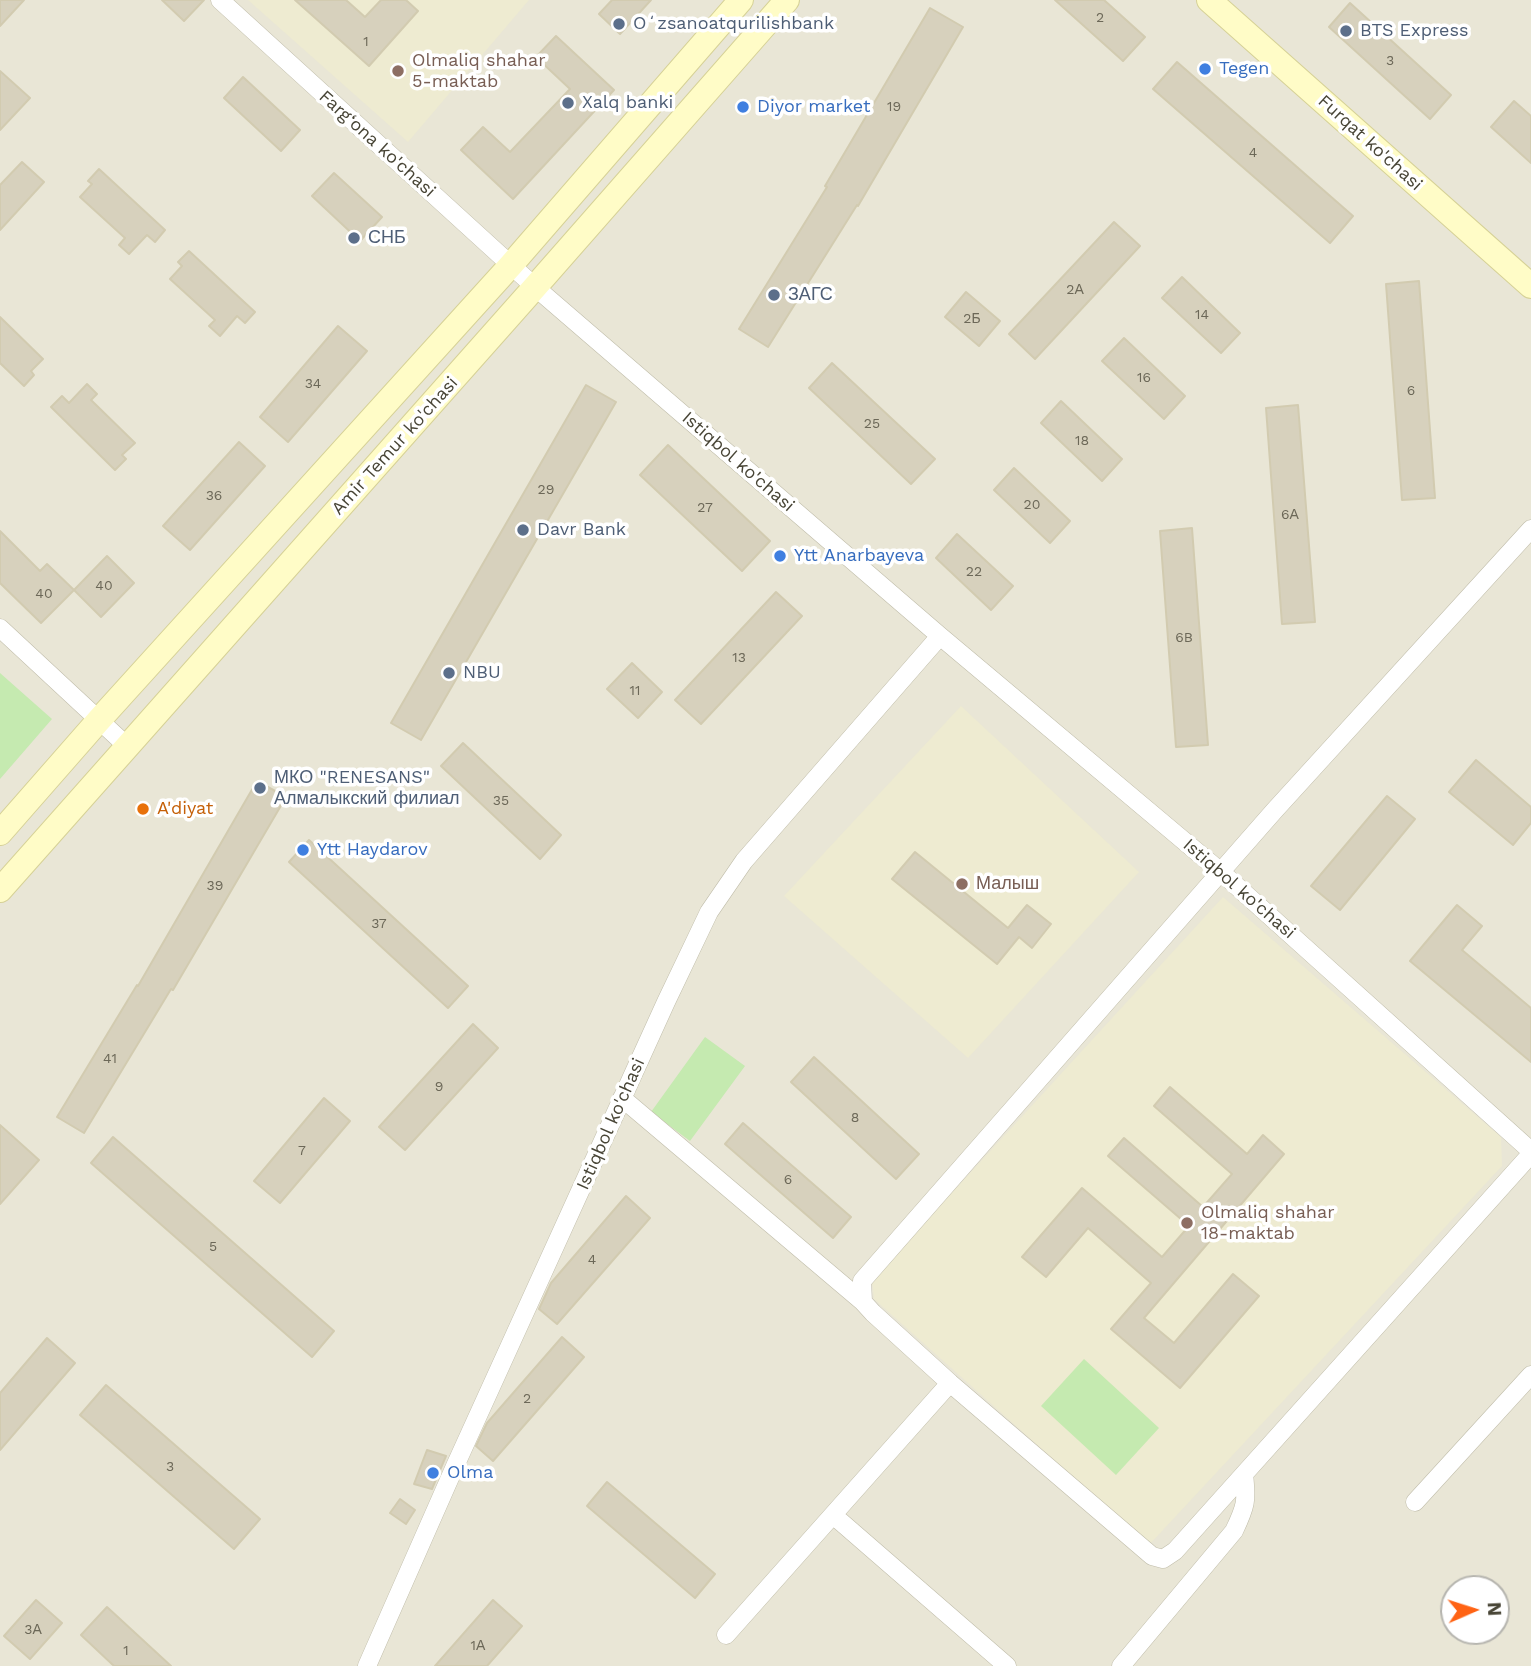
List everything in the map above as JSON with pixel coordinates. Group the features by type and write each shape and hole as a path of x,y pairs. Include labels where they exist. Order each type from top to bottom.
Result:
{"main road":[{"name":"Amir Temur ko'chasi","path":"0,833 511,265 741,0"},
{"name":"Amir Temur ko'chasi","path":"0,890 787,0"},
{"name":"Furqat ko'chasi","path":"1209,0 1531,286"}],"street":[{"name":"Farg‘ona ko'chasi","path":"220,0 536,287"},
{"name":"Istiqbol ko'chasi","path":"536,287 940,636 1222,872 1531,1152"},
{"path":"863,1302 862,1281 1274,811 1531,529"},
{"path":"0,628 128,747"},
{"name":"Istiqbol ko'chasi","path":"368,1666 421,1542 709,912 744,861 940,636"},
{"path":"622,1098 863,1302 950,1383 1152,1556 1163,1559 1175,1551 1531,1152"},
{"path":"1415,1502 1531,1374"},
{"path":"726,1635 950,1383"},
{"path":"1121,1666 1234,1531 1243,1512 1246,1497 1244,1474"},
{"path":"833,1515 1007,1666"}],"shaded area":[{"path":"0,0 1531,0 1531,1666 0,1666"},
{"name":"Olmaliq shahar 5-maktab","path":"248,0 529,0 408,142"},
{"name":"Малыш","path":"961,706 1139,872 968,1058 784,896"},
{"name":"Olmaliq shahar 18-maktab","path":"1223,897 1501,1137 1502,1166 1149,1545 874,1299 872,1280"}],"green space":[{"path":"0,673 52,719 0,779"},
{"path":"705,1037 745,1066 690,1141 651,1112"},
{"path":"1084,1359 1159,1428 1116,1475 1041,1406"}],"building":[{"path":"0,0 24,0 0,26"},
{"path":"162,0 204,0 184,21"},
{"path":"295,0 346,0 365,17 381,0 406,0 418,11 369,66"},
{"name":"Oʻzsanoatqurilishbank","path":"612,0 651,0 620,34 599,14"},
{"path":"1055,0 1104,0 1145,37 1123,61"},
{"path":"1350,3 1451,95 1430,119 1329,27"},
{"path":"930,8 963,27 858,206 768,347 739,329 827,187 825,186"},
{"path":"556,36 614,90 513,199 461,150 483,127 510,152 570,89 536,57"},
{"path":"1177,62 1353,216 1330,243 1153,89"},
{"path":"0,71 30,98 0,130"},
{"path":"243,77 300,130 281,151 224,98"},
{"path":"1514,101 1531,116 1531,163 1491,127"},
{"path":"22,162 44,182 0,230 0,185"},
{"path":"99,169 165,230 155,242 147,235 129,254 119,245 125,238 80,197 92,184 88,181"},
{"path":"334,173 382,217 360,241 312,196"},
{"path":"1114,222 1140,246 1035,359 1009,334"},
{"path":"189,251 255,312 245,323 237,316 220,336 209,326 215,320 170,279 182,266 178,262"},
{"path":"1182,277 1240,333 1221,353 1162,298"},
{"path":"1419,281 1435,498 1402,500 1386,284"},
{"path":"966,292 1000,321 979,346 945,317"},
{"path":"0,317 43,359 31,371 34,375 24,386 0,363"},
{"path":"338,326 367,351 288,442 260,417"},
{"path":"1124,338 1185,396 1164,419 1102,361"},
{"path":"832,363 935,459 911,484 809,388"},
{"path":"87,384 97,394 91,400 135,443 122,455 126,459 115,470 51,407 62,396 69,403"},
{"path":"586,385 616,402 421,740 391,723"},
{"path":"1061,401 1122,459 1102,481 1041,423"},
{"path":"1298,405 1315,622 1282,624 1266,408"},
{"path":"239,442 265,466 190,550 163,526"},
{"path":"668,445 770,541 742,571 640,475"},
{"path":"1014,468 1070,521 1050,543 994,490"},
{"path":"1192,528 1208,745 1176,747 1160,531"},
{"path":"0,531 40,571 47,564 74,590 41,623 0,583"},
{"path":"957,534 1013,586 991,610 936,558"},
{"path":"107,556 134,583 101,617 74,590"},
{"path":"776,592 802,616 701,724 675,700"},
{"path":"632,663 662,692 638,718 607,689"},
{"path":"463,743 561,835 540,859 441,766"},
{"path":"1476,760 1531,807 1531,823 1513,845 1449,792"},
{"path":"257,781 286,797 173,990 171,989 84,1133 57,1117 138,986"},
{"path":"1387,796 1415,819 1340,910 1311,886"},
{"path":"309,840 468,986 448,1008 289,862"},
{"path":"915,852 1008,928 1027,905 1051,924 1032,948 1019,937 997,964 892,879"},
{"path":"1457,905 1482,926 1462,950 1531,1008 1531,1062 1410,961"},
{"path":"473,1024 498,1048 405,1150 379,1127"},
{"path":"814,1057 919,1154 896,1179 791,1082"},
{"path":"1170,1087 1247,1154 1263,1135 1284,1154 1144,1318 1174,1343 1233,1274 1259,1296 1180,1388 1111,1329 1151,1283 1088,1228 1046,1277 1022,1257 1082,1188 1162,1257 1189,1226 1108,1156 1124,1138 1203,1207 1232,1174 1154,1106"},
{"path":"324,1098 350,1121 280,1203 254,1181"},
{"path":"743,1123 851,1217 833,1238 725,1144"},
{"path":"0,1125 39,1160 0,1204"},
{"path":"113,1137 334,1331 312,1357 91,1163"},
{"path":"626,1196 650,1218 557,1324 539,1309 551,1283"},
{"path":"562,1337 584,1357 493,1461 476,1446 487,1423"},
{"path":"47,1338 75,1363 0,1450 0,1393"},
{"path":"106,1385 260,1519 234,1549 80,1415"},
{"path":"427,1450 446,1456 432,1489 414,1484"},
{"path":"607,1482 715,1574 695,1598 587,1506"},
{"path":"400,1499 415,1510 406,1524 390,1513"},
{"path":"36,1600 62,1623 30,1659 4,1636"},
{"path":"493,1600 522,1626 487,1666 435,1666"},
{"path":"107,1607 171,1666 114,1666 81,1635"}],"place":[{"name":"Oʻzsanoatqurilishbank","path":"619,24"},
{"name":"BTS Express","path":"1346,31"},
{"name":"Tegen","path":"1205,69"},
{"name":"Olmaliq shahar 5-maktab","path":"398,71"},
{"name":"Xalq banki","path":"568,103"},
{"name":"Diyor market","path":"743,107"},
{"name":"СНБ","path":"354,238"},
{"name":"ЗАГС","path":"774,295"},
{"name":"Davr Bank","path":"523,530"},
{"name":"Ytt Anarbayeva","path":"780,556"},
{"name":"NBU","path":"449,673"},
{"name":"МКО \"RENESANS\" Алмалыкский филиал","path":"260,788"},
{"name":"A'diyat","path":"143,809"},
{"name":"Ytt Haydarov","path":"303,850"},
{"name":"Малыш","path":"962,884"},
{"name":"Olmaliq shahar 18-maktab","path":"1187,1223"},
{"name":"Olma","path":"433,1473"}]}
